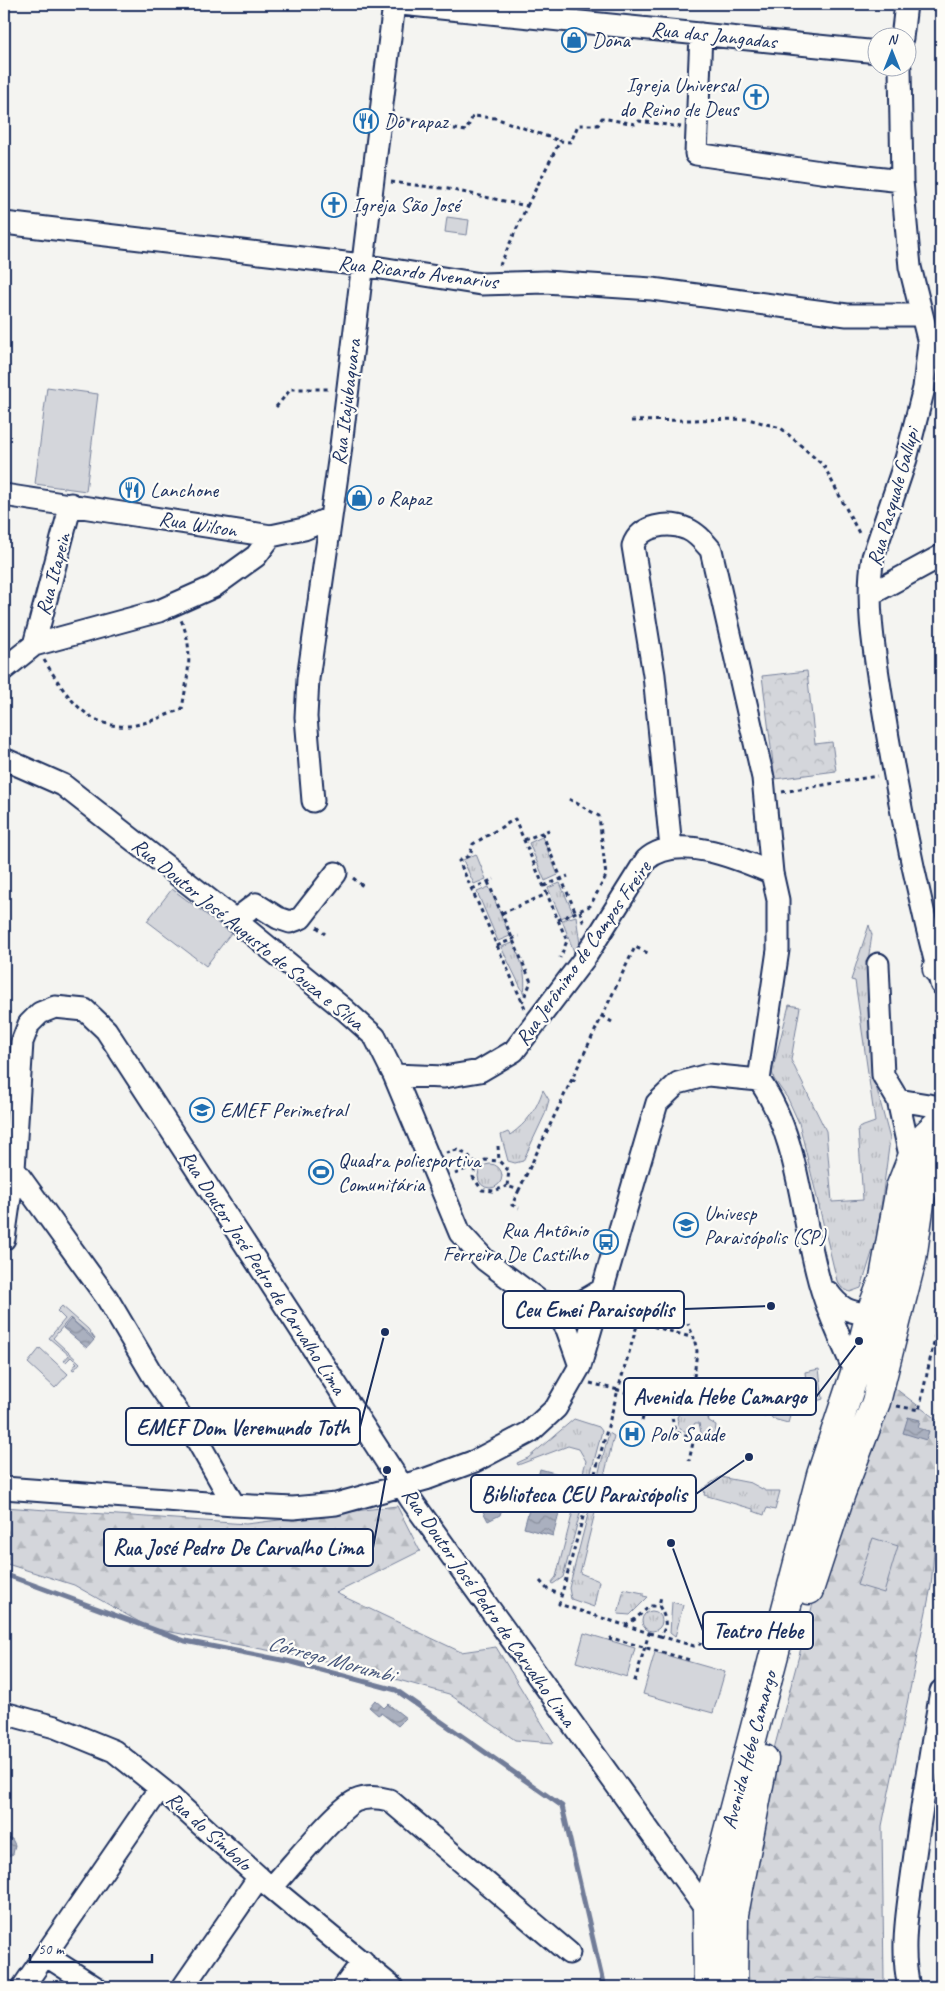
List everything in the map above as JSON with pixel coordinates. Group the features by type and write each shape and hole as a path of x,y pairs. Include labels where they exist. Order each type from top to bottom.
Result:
{"main road":[{"name":"Avenida Hebe Camargo","path":"733,1987 734,1914 770,1731 809,1587 841,1493 876,1402 883,1318 884,1278 900,1188 911,1160 926,1135 941,1121"},
{"name":"Avenida Hebe Camargo","path":"708,1987 707,1911 821,1475 855,1374 912,1259 921,1196 927,1173 941,1148"}],"street":[{"name":"Rua Itajubaquara","path":"313,801 306,717 308,679 347,391 394,4"},
{"name":"Rua das Jangadas","path":"401,4 868,51"},
{"path":"903,28 906,4"},
{"path":"701,34 698,125 695,152 700,156 902,181"},
{"name":"Rua Pasquale Gallupi","path":"900,78 902,181 910,266 929,343 924,388 906,459 873,557 870,572 874,649 894,774 940,975"},
{"name":"Rua Ricardo Avenarius","path":"4,223 362,265 481,284 545,282 652,289 847,315 922,315"},
{"name":"Rua Wilson","path":"4,495 271,536 304,529 330,518"},
{"name":"Rua Itapein","path":"34,645 71,504"},
{"path":"671,848 654,675 633,556 636,538 644,531 655,527 687,529 702,539 711,550 763,778 772,873 778,900 778,950 758,1080 773,1101 786,1131 817,1275 855,1374"},
{"path":"4,668 34,645 82,634 174,605 213,587 256,556 271,536"},
{"path":"871,594 941,556"},
{"name":"Rua Doutor José Augusto de Souza e Silva","path":"4,759 14,761 62,785 235,920 375,1037 394,1076 460,1233 485,1260 558,1315 567,1329 576,1372"},
{"name":"Rua Jerônimo de Campos Freire","path":"394,1076 444,1077 480,1071 514,1051 572,974 646,860 671,848 718,854 772,873"},
{"path":"235,920 256,904 290,922 301,918 336,874"},
{"path":"878,964 883,1075 898,1100 911,1160"},
{"name":"Rua Doutor José Pedro de Carvalho Lima","path":"4,1239 14,1169 22,1042 29,1024 40,1014 56,1008 84,1010 106,1030 403,1487 707,1911"},
{"path":"4,1488 293,1508 336,1504 403,1487 475,1461 530,1432 556,1408 576,1372 603,1290 620,1223 657,1103 678,1082 708,1075 758,1080"},
{"path":"898,1100 941,1107"},
{"path":"14,1169 107,1298 196,1440 234,1505"},
{"path":"817,1275 836,1302 846,1311 883,1318"},
{"name":"Rua Doutor José Augusto de Souza e Silva","path":"539,1302 566,1307 583,1302 603,1290"},
{"path":"909,1987 905,1961 906,1924 918,1832 941,1691"},
{"name":"Rua do Símbolo","path":"4,1713 55,1727 106,1746 160,1788 266,1882 392,1987"},
{"path":"23,1987 160,1788"},
{"path":"183,1987 266,1882 346,1807 362,1798 390,1800 569,1953"},
{"path":"707,1911 734,1914"},
{"path":"45,1955 95,1987"},
{"path":"344,1987 363,1961"}],"path":[{"path":"381,114 464,131 467,130 473,116 495,118 560,141 571,142 578,125 598,125 601,118 635,124 639,121 695,128 698,125"},
{"path":"492,283 527,206 560,141"},
{"path":"373,180 448,189 527,206"},
{"path":"276,407 291,390 322,388 347,391"},
{"path":"632,421 748,419 781,428 824,466 873,557"},
{"path":"34,645 78,708 95,719 118,726 141,722 182,710 190,656 187,632 174,605"},
{"path":"764,794 894,774"},
{"path":"558,920 590,906 595,900 606,876 599,816 569,800"},
{"path":"533,1026 459,861 470,856 473,844 515,819 567,941 558,962 572,974"},
{"path":"524,840 548,830"},
{"path":"542,833 576,913"},
{"path":"544,886 568,876"},
{"path":"472,890 494,879"},
{"path":"488,882 531,982 522,1002"},
{"path":"502,913 547,894"},
{"path":"497,946 519,936"},
{"path":"519,1208 512,1205 635,947 650,954"},
{"path":"602,1016 612,1022"},
{"path":"572,1079 577,1082"},
{"path":"498,1146 499,1161"},
{"path":"429,1160 457,1150 468,1155 476,1164"},
{"path":"438,1182 485,1160 499,1161 510,1172 507,1186"},
{"path":"476,1164 473,1177 482,1190 494,1191 507,1186 519,1190"},
{"path":"633,1309 630,1319 694,1338"},
{"path":"876,1402 919,1410 941,1310"},
{"path":"638,1322 559,1604 694,1646 700,1644 702,1640"},
{"path":"688,1324 697,1351 694,1377"},
{"path":"576,1372 618,1390 674,1405 672,1417 675,1432 694,1438 689,1461"},
{"path":"642,1421 654,1380"},
{"path":"540,1581 548,1590 561,1594"},
{"path":"658,1606 661,1596"},
{"path":"624,1625 634,1620 650,1606 658,1606"},
{"path":"658,1606 664,1615 666,1625 660,1636"},
{"path":"634,1684 649,1633"},
{"path":"610,1641 612,1638 690,1660 690,1662"}],"green space":[{"path":"447,217 469,220 467,235 445,232"},
{"path":"47,387 98,394 86,491 35,484"},
{"path":"807,671 815,744 832,742 836,771 775,779 762,676"},
{"path":"542,837 558,875 545,881 529,843"},
{"path":"476,854 486,879 474,884 463,860"},
{"path":"560,883 573,913 561,918 548,888"},
{"path":"489,887 510,936 498,941 477,892"},
{"path":"172,889 231,933 206,966 147,921"},
{"path":"576,916 580,944 574,952 562,920"},
{"path":"869,925 872,935 867,967 872,1071 890,1139 877,1237 861,1288 850,1292 842,1288 837,1281 799,1123 788,1099 774,1079 772,1072 789,1005 800,1007 791,1060 826,1131 832,1202 863,1200 858,1128 875,1122 855,981 851,980"},
{"path":"513,943 523,967 525,980 524,994 501,947"},
{"path":"543,1090 549,1100 545,1114 523,1161 515,1163 508,1161 501,1135 508,1132 510,1135 527,1120"},
{"path":"490,1164 495,1165 501,1171 501,1181 495,1187 490,1188 485,1187 479,1181 478,1176 479,1171 485,1165"},
{"path":"62,1306 88,1329 95,1339 70,1318 53,1338 80,1363 74,1370 72,1369 77,1363 71,1357 66,1362 64,1361 69,1355 49,1338 65,1319 57,1311"},
{"path":"40,1348 68,1374 55,1388 28,1363"},
{"path":"819,1369 823,1399 792,1409 788,1423 773,1419 756,1397 807,1391 805,1372"},
{"path":"892,1386 941,1423 941,1469 931,1587 882,1826 884,1981 816,1978 797,1987 739,1987 726,1928 816,1592"},
{"path":"692,1390 697,1395 702,1409 711,1399 721,1402 720,1411 708,1416 709,1421 716,1425 715,1432 711,1438 702,1437 699,1423 695,1423 690,1431 683,1431 678,1425 677,1417 681,1411 691,1414 696,1412 695,1406 683,1399 685,1393"},
{"path":"751,1397 765,1417 740,1411 744,1398"},
{"path":"574,1419 599,1427 602,1431 563,1577 553,1584 551,1583 556,1577 586,1461 579,1449 568,1446 518,1465 517,1463 528,1458"},
{"path":"609,1433 614,1436 580,1573 599,1581 594,1607 571,1599 569,1588"},
{"path":"720,1477 751,1483 766,1491 780,1491 775,1510 767,1508 764,1515 753,1511 753,1509 704,1495 705,1491 701,1490"},
{"path":"397,1506 420,1551 336,1593 461,1652 496,1647 554,1743 515,1740 449,1694 341,1664 150,1628 74,1585 4,1563 4,1507 246,1524"},
{"path":"873,1538 898,1546 884,1593 857,1585"},
{"path":"624,1589 643,1593 643,1596 648,1597 630,1615 618,1614"},
{"path":"672,1602 683,1605 675,1637 670,1633"},
{"path":"652,1611 659,1614 662,1621 659,1628 652,1631 645,1628 642,1621 645,1614"},
{"path":"584,1633 635,1648 627,1677 576,1662"},
{"path":"655,1652 725,1672 713,1713 643,1694"}],"water":[{"path":"71,1319 94,1340 87,1348 63,1328"},
{"path":"908,1417 920,1420 918,1428 929,1431 926,1440 903,1433"},
{"path":"540,1469 569,1477 553,1536 524,1528"},
{"path":"510,1482 516,1493 505,1499 500,1515 488,1521 477,1500"},
{"path":"375,1700 384,1708 388,1704 406,1718 398,1726 381,1713 378,1715 369,1707"},
{"path":"4,1837 12,1839 15,1845 13,1854 4,1858"}],"waterway":[{"name":"Córrego Morumbi","path":"4,1574 185,1641 292,1662 396,1690 562,1806 604,1987"}],"place":[{"name":"Dona","path":"574,40"},
{"name":"Igreja Universal do Reino de Deus","path":"756,97"},
{"name":"Do rapaz","path":"366,121"},
{"name":"Igreja São José","path":"334,205"},
{"name":"Lanchone","path":"132,490"},
{"name":"o Rapaz","path":"359,498"},
{"name":"EMEF Perimetral","path":"202,1110"},
{"name":"Quadra poliesportiva Comunitária","path":"321,1172"},
{"name":"Univesp Paraisópolis (SP)","path":"686,1225"},
{"name":"Rua Antônio Ferreira De Castilho","path":"606,1242"},
{"name":"Ceu Emei Paraisopólis","path":"771,1306"},
{"name":"EMEF Dom Veremundo Toth","path":"385,1332"},
{"name":"Avenida Hebe Camargo","path":"859,1341"},
{"name":"Polo Saúde","path":"632,1434"},
{"name":"Biblioteca CEU Paraisópolis","path":"749,1457"},
{"name":"Rua José Pedro De Carvalho Lima","path":"387,1470"},
{"name":"Teatro Hebe","path":"671,1543"}]}
